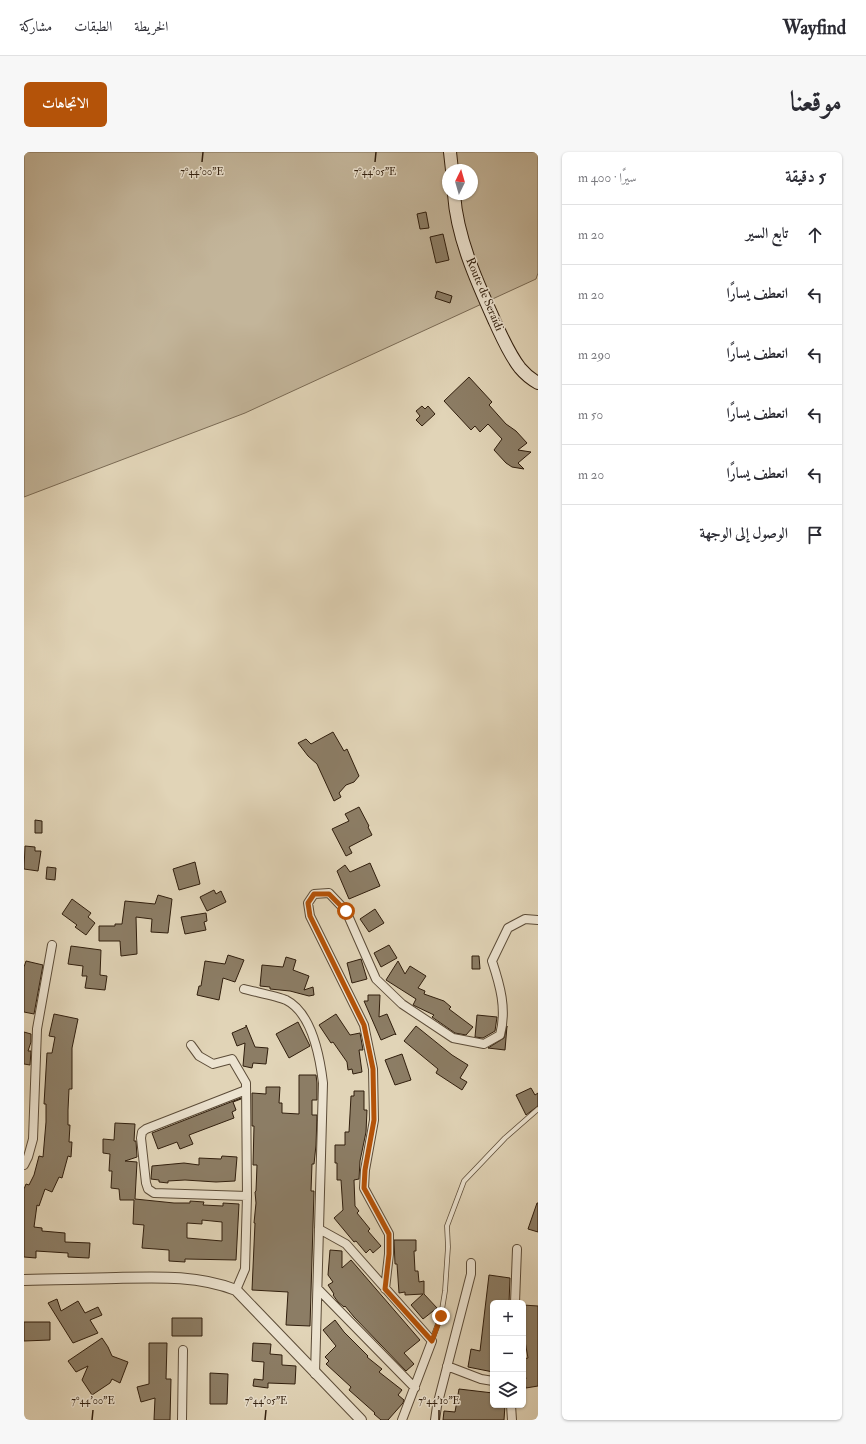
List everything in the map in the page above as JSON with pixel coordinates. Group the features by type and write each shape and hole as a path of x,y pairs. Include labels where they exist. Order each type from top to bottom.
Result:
{"main road":[{"path":"450,152 451,164"},
{"name":"Route de Seraïdi","path":"455,200 459,230 488,306 513,358 527,375 538,384"}],"street":[{"path":"385,1289 389,1254 389,1234 364,1188 365,1170 374,1120 373,1069 364,1025 310,916 308,903 314,894 329,894 346,911 376,979 402,1004 453,1038 484,1044 500,1035 504,1021 500,985 492,961 508,928 525,919 538,920"},
{"path":"24,1165 33,1139 37,1029 52,945"},
{"path":"244,989 286,1000 297,1008 316,1044 321,1062 323,1083 316,1374"},
{"path":"191,1045 199,1056 213,1064 232,1059 246,1083 248,1196 245,1269 236,1290"},
{"path":"246,1090 146,1129 142,1132 140,1138 146,1183 148,1188 154,1193 248,1196"},
{"path":"319,1229 346,1244 432,1341 402,1420"},
{"path":"515,1300 518,1249"},
{"path":"435,1420 437,1406 471,1274 471,1263"},
{"path":"24,1280 170,1277 224,1285 236,1290 361,1420"},
{"path":"318,1289 415,1388"},
{"path":"182,1420 183,1350"},
{"path":"447,1366 481,1379 490,1380"},
{"path":"511,1408 512,1420"}],"lane":[{"path":"432,1341 441,1316 445,1291 448,1247 447,1226 464,1181 506,1138 538,1109"}],"shaded area":[{"path":"24,152 538,152 538,273 536,279 245,413 24,497"}],"building":[{"path":"426,212 429,228 420,229 417,214"},
{"path":"443,234 449,260 436,263 430,237"},
{"path":"437,291 452,296 450,303 435,298"},
{"path":"469,377 492,402 489,405 506,424 516,431 527,443 518,450 531,452 518,463 524,469 512,467 506,463 494,450 502,439 488,424 480,432 475,426 471,430 444,401"},
{"path":"422,406 425,409 428,406 435,414 422,426 416,420 420,416 416,411"},
{"path":"333,732 344,751 347,749 359,776 354,782 346,785 339,793 341,797 334,801 317,764 308,756 298,743 306,739 311,744"},
{"path":"359,807 372,835 349,847 352,853 346,856 332,829 349,821 345,814"},
{"path":"35,820 42,821 42,833 35,833"},
{"path":"25,846 35,847 35,851 41,851 38,871 24,869"},
{"path":"195,862 200,884 179,890 173,869"},
{"path":"370,863 380,886 349,899 337,871 345,865 350,872"},
{"path":"47,867 56,868 55,880 46,879"},
{"path":"214,890 216,894 221,891 226,902 207,911 200,897"},
{"path":"158,895 172,899 168,933 151,932 152,919 136,917 137,954 121,956 120,941 99,941 99,926 115,926 115,924 122,924 125,901 155,904"},
{"path":"72,899 91,913 88,917 95,923 86,935 75,927 77,925 62,914"},
{"path":"375,909 384,923 369,932 360,919"},
{"path":"206,913 207,921 204,922 206,930 185,934 181,917"},
{"path":"389,945 397,958 381,967 374,953"},
{"path":"71,946 101,950 100,975 107,976 105,990 85,988 87,976 82,976 83,966 68,964"},
{"path":"228,955 244,960 235,982 223,978 219,1000 197,995 199,986 201,986 205,961 225,964"},
{"path":"472,956 479,956 480,969 472,969"},
{"path":"286,957 296,960 293,970 309,976 304,990 313,987 314,995 309,996 260,986 262,965 283,967"},
{"path":"361,959 367,979 352,983 347,963"},
{"path":"26,961 43,965 34,1014 24,1012 24,967"},
{"path":"398,961 405,974 410,966 426,976 418,988 425,991 424,994 444,1001 451,1007 449,1009 473,1027 466,1035 455,1033 432,1017 434,1015 413,1005 416,999 386,980"},
{"path":"368,995 380,995 379,1017 387,1014 396,1035 395,1034 381,1040 364,1001 368,1001"},
{"path":"54,1014 78,1019 72,1048 72,1089 69,1089 68,1125 70,1125 69,1142 72,1142 71,1157 68,1156 62,1178 59,1177 52,1192 45,1189 39,1206 37,1205 34,1227 42,1228 42,1231 65,1233 65,1242 90,1243 89,1258 68,1257 68,1253 36,1251 36,1258 24,1257 24,1189 26,1184 29,1185 34,1175 39,1156 43,1157 46,1122 46,1104 44,1104 47,1053 52,1053 55,1037 49,1036"},
{"path":"336,1014 350,1035 360,1033 363,1050 359,1050 362,1072 353,1074 352,1069 348,1070 347,1062 333,1042 331,1043 319,1025"},
{"path":"477,1015 497,1017 495,1031 483,1038 475,1037"},
{"path":"298,1022 310,1046 289,1058 276,1034"},
{"path":"246,1025 255,1047 268,1048 266,1064 253,1063 252,1068 243,1066 245,1043 237,1046 232,1033 246,1027"},
{"path":"416,1026 452,1055 468,1065 460,1078 467,1082 462,1090 436,1073 438,1069 404,1041"},
{"path":"507,1026 505,1050 488,1048 504,1038"},
{"path":"24,1032 31,1034 31,1042 28,1051 31,1051 30,1065 24,1064"},
{"path":"402,1054 411,1080 395,1085 385,1060"},
{"path":"299,1075 316,1075 317,1083 317,1100 312,1100 312,1115 317,1115 316,1145 314,1164 312,1164 311,1191 314,1191 310,1326 286,1325 288,1292 252,1290 257,1165 253,1165 254,1126 252,1126 252,1093 266,1094 266,1087 280,1087 279,1103 282,1103 282,1113 299,1114"},
{"path":"531,1088 535,1095 538,1093 538,1106 526,1115 516,1095"},
{"path":"354,1091 364,1091 364,1110 367,1110 366,1132 360,1161 359,1179 354,1180 355,1206 359,1211 357,1213 370,1229 368,1231 381,1246 373,1253 370,1249 366,1253 356,1241 354,1242 334,1218 343,1210 341,1180 337,1180 335,1145 345,1145 345,1132 349,1132 351,1096 354,1096"},
{"path":"241,1098 233,1102 236,1110 232,1112 234,1118 189,1135 193,1144 180,1149 177,1142 158,1149 152,1133"},
{"path":"115,1123 135,1124 134,1141 136,1141 137,1157 125,1161 137,1162 135,1199 174,1203 190,1203 190,1201 204,1202 203,1205 223,1206 223,1203 239,1204 236,1260 185,1259 185,1262 169,1261 169,1250 142,1248 144,1225 133,1224 134,1200 120,1200 119,1189 111,1188 112,1171 109,1171 110,1154 103,1153 103,1139 114,1140","holes":["202,1220 222,1222 222,1241 187,1238 187,1223 202,1224"]},
{"path":"222,1156 237,1157 235,1181 216,1182 185,1180 168,1181 168,1183 151,1179 152,1166 184,1163 199,1165 199,1158 221,1159"},
{"path":"538,1203 538,1232 528,1229"},
{"path":"394,1240 416,1240 416,1251 414,1251 415,1271 418,1271 419,1282 424,1281 424,1294 437,1308 423,1319 411,1305 423,1294 405,1295 405,1292 399,1293 397,1264 395,1264"},
{"path":"330,1250 342,1251 342,1268 351,1260 420,1340 404,1353 414,1364 406,1371 345,1306 344,1307 338,1302 333,1295 334,1294 328,1285 333,1282 328,1275"},
{"path":"489,1275 510,1278 509,1300 490,1300 490,1371 468,1367 471,1349 480,1351"},
{"path":"57,1299 61,1311 78,1301 85,1313 98,1307 102,1315 90,1320 98,1333 73,1343 48,1303"},
{"path":"526,1305 538,1306 538,1386 526,1388 526,1358 528,1358 526,1347"},
{"path":"172,1318 202,1318 202,1336 172,1336"},
{"path":"335,1320 344,1332 368,1356 367,1357 382,1369 379,1372 402,1390 398,1395 404,1400 403,1403 388,1420 381,1420 374,1414 375,1413 349,1390 351,1387 326,1364 329,1361 325,1357 336,1346 323,1330"},
{"path":"24,1322 50,1322 50,1340 24,1341"},
{"path":"102,1338 112,1356 128,1362 120,1383 112,1379 110,1383 92,1395 82,1380 88,1366 76,1372 68,1361"},
{"path":"149,1343 167,1343 166,1379 171,1379 170,1420 154,1420 155,1398 141,1402 137,1387 149,1384"},
{"path":"253,1343 271,1344 270,1354 282,1355 282,1365 296,1366 295,1384 268,1383 268,1388 253,1386 254,1379 263,1380 264,1362 252,1361"},
{"path":"210,1373 228,1374 227,1404 210,1404"},
{"path":"459,1389 490,1393 490,1408 505,1408 504,1420 443,1420 444,1411 455,1412"}],"route":[{"path":"346,911 329,894 314,894 308,903 310,916 364,1025 373,1069 374,1120 365,1170 364,1188 389,1234 389,1254 385,1289 432,1341 441,1316"}]}
